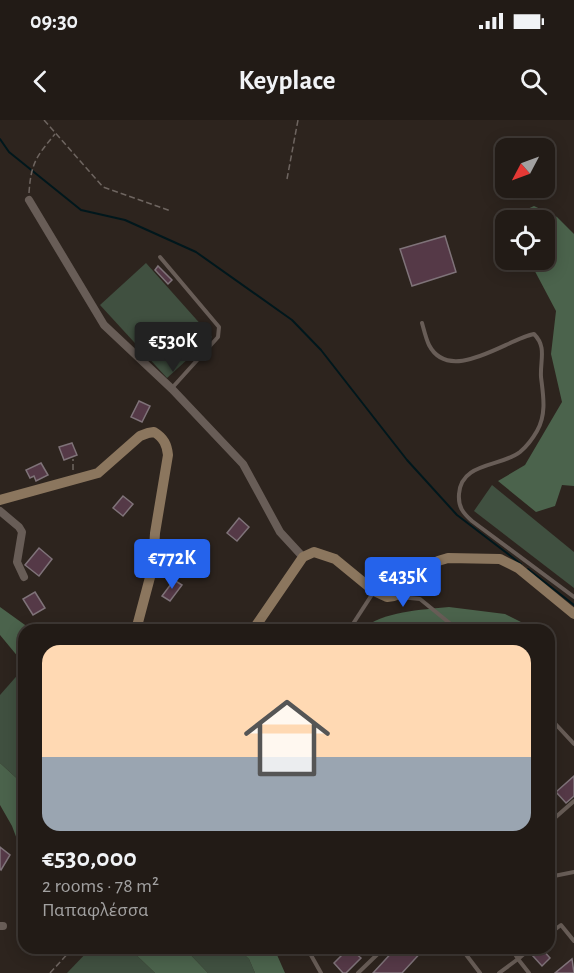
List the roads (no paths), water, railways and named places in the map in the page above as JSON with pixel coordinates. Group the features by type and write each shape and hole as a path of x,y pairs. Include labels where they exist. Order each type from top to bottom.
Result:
{"street":[{"path":"29,200 104,325 172,389 243,464 280,532 303,557"},
{"path":"0,500 98,473 144,434 154,432 160,436 166,444 168,455 155,533 153,566 138,624"},
{"path":"0,511 22,532 17,562 24,577"},
{"path":"257,624 303,557 314,552 330,557 374,591 387,597 403,592 438,561 458,557 500,559 518,568 574,614"}],"lane":[{"path":"160,257 218,324 220,331 218,337 172,389"},
{"path":"422,323 430,346 437,355 445,360 461,362 482,356 524,336 534,334 539,338 543,346 541,374 544,403 538,430 521,452 510,458 481,466 472,472 460,488 459,504 462,513 574,597"},
{"path":"353,624 374,591"},
{"path":"394,596 420,600 450,624"},
{"path":"555,723 574,744"},
{"path":"555,818 574,801"},
{"path":"555,875 574,872"},
{"path":"555,930 561,925 574,941"},
{"path":"310,954 321,973"},
{"path":"358,973 378,954"},
{"path":"465,954 480,973"},
{"path":"515,954 529,973"},
{"path":"499,973 524,954"}],"waterway":[{"path":"0,139 9,152 81,210 125,220 196,252 292,320 321,350 407,460 457,515 521,564"},
{"path":"528,569 574,605"}]}
